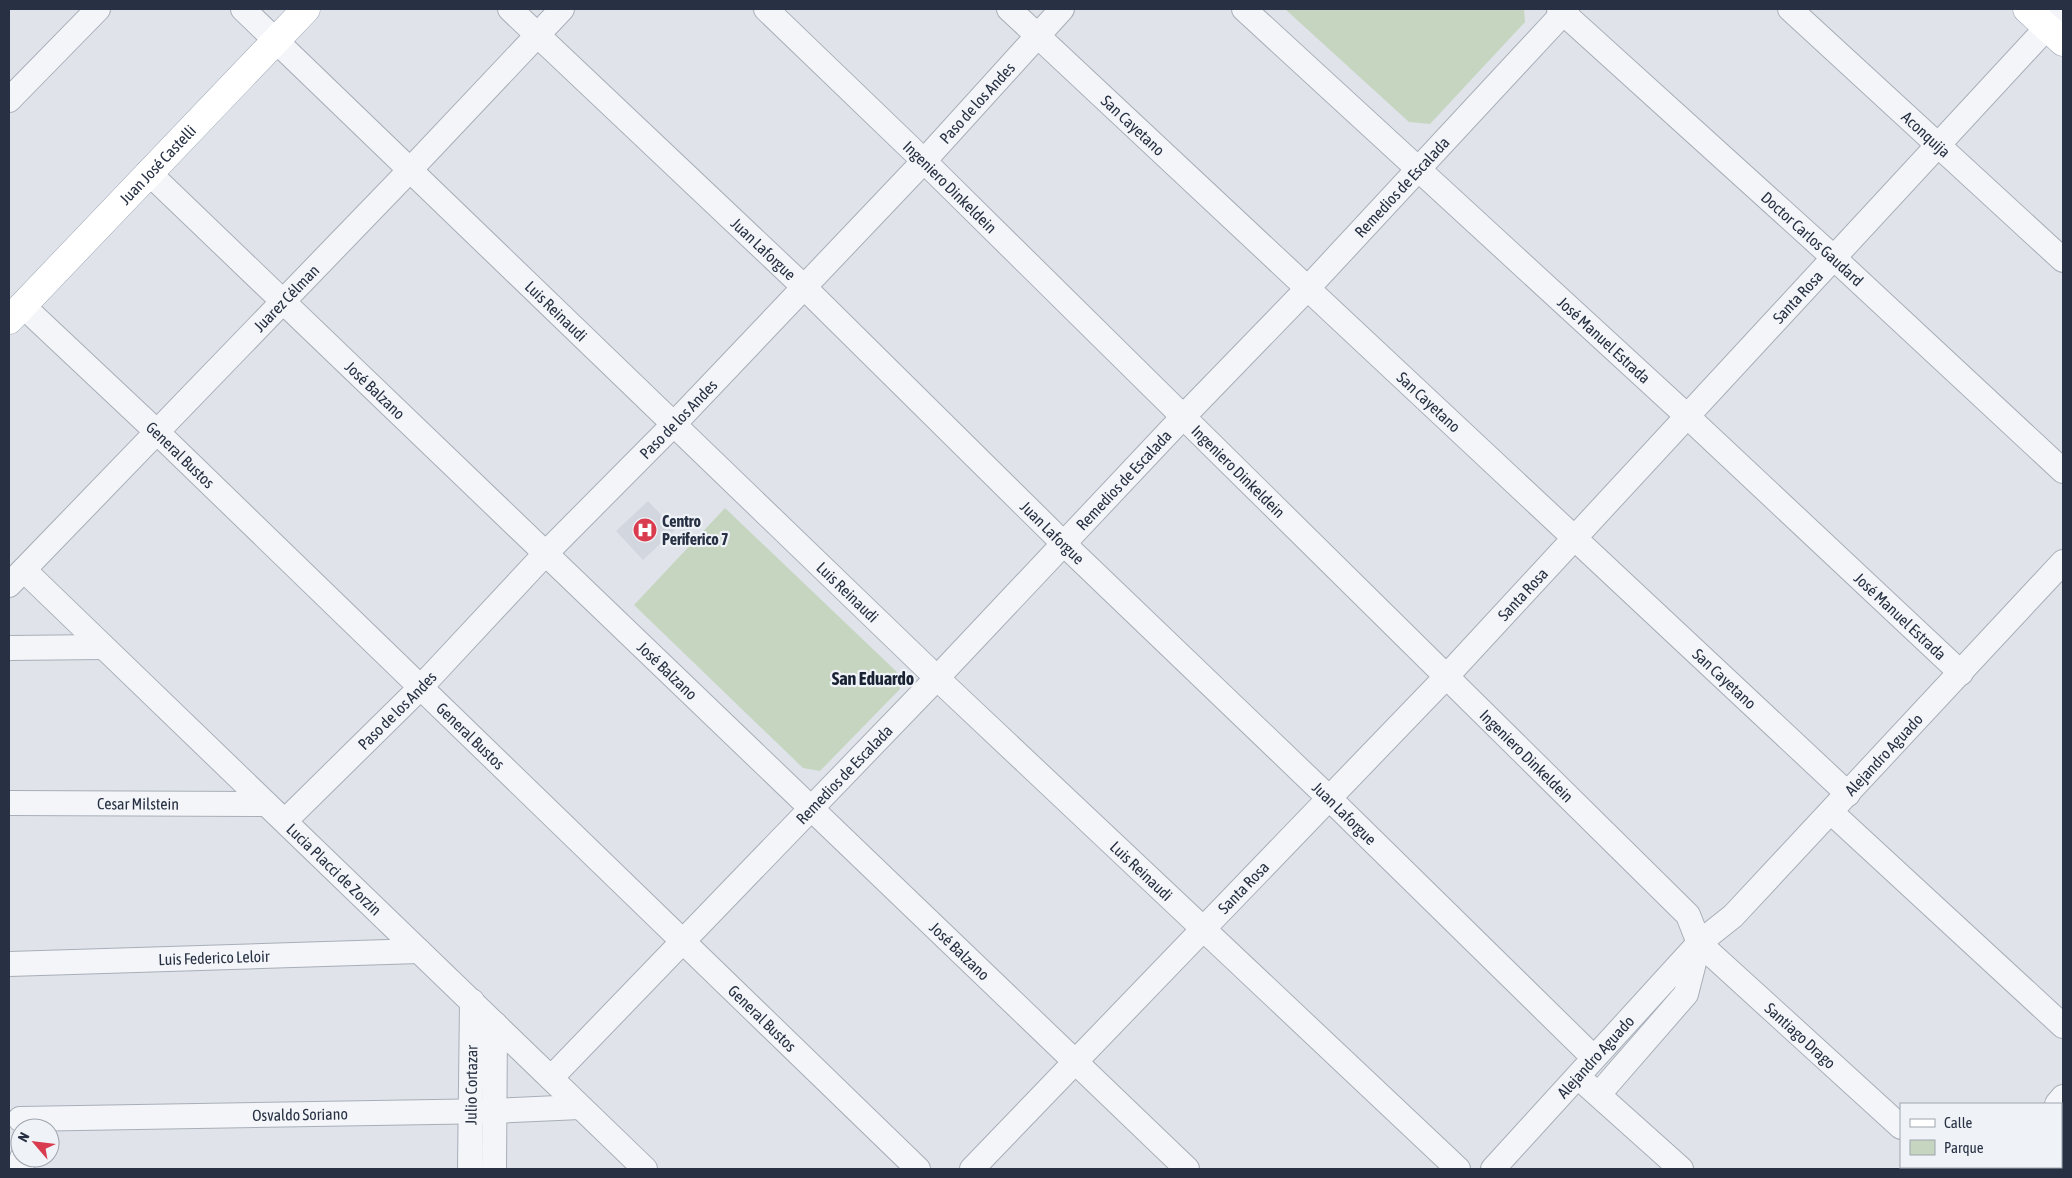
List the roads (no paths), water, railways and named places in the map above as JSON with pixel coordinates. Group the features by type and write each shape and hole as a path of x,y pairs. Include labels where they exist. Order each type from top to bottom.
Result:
{"main road":[{"name":"Juan José Castelli","path":"16,312 306,9"},
{"path":"2027,9 2058,27"}],"street":[{"path":"11,94 98,9"},
{"name":"Luis Reinaudi","path":"243,9 937,678 1458,1169"},
{"name":"Juan Laforgue","path":"510,9 804,288 1064,544 1330,799 1593,1057"},
{"name":"Juarez Célman","path":"16,578 409,171 562,9"},
{"name":"Ingeniero Dinkeldein","path":"766,9 924,161 1182,418 1688,915 1699,943"},
{"name":"San Cayetano","path":"1009,9 1848,794"},
{"name":"Paso de los Andes","path":"286,820 420,688 546,554 674,424 924,161 1062,9"},
{"name":"José Manuel Estrada","path":"1244,9 1687,416 1961,673"},
{"name":"Aconquija","path":"1790,9 2063,260"},
{"name":"Remedios de Escalada","path":"551,1078 937,678 1182,418 1307,289 1563,10"},
{"name":"Doctor Carlos Gaudard","path":"1563,10 2063,471"},
{"name":"Santa Rosa","path":"972,1169 1446,678 1938,145 2058,27"},
{"name":"José Balzano","path":"148,172 1187,1169"},
{"name":"General Bustos","path":"16,312 157,432 918,1169"},
{"name":"Alejandro Aguado","path":"1492,1169 1699,943 1733,916 2063,562"},
{"name":"Lucia Placci de Zorzin","path":"16,578 103,647 266,804 286,820 645,1169"},
{"path":"9,648 103,647"},
{"name":"Cesar Milstein","path":"9,803 266,804"},
{"path":"1831,812 2063,1026"},
{"name":"Alejandro Aguado","path":"1599,1094 1686,994 1699,943"},
{"name":"Santiago Drago","path":"1699,943 1900,1126"},
{"name":"Luis Federico Leloir","path":"9,964 419,951"},
{"name":"Julio Cortazar","path":"470,1169 469,1112 472,1001"},
{"name":"Julio Cortazar","path":"494,1169 495,1024"},
{"path":"1578,1076 1681,1169"},
{"name":"Osvaldo Soriano","path":"16,1117 469,1112 580,1107"}],"place":[{"name":"Centro Periferico 7","path":"645,530"}],"district":[{"name":"San Eduardo","path":"873,679"}]}
